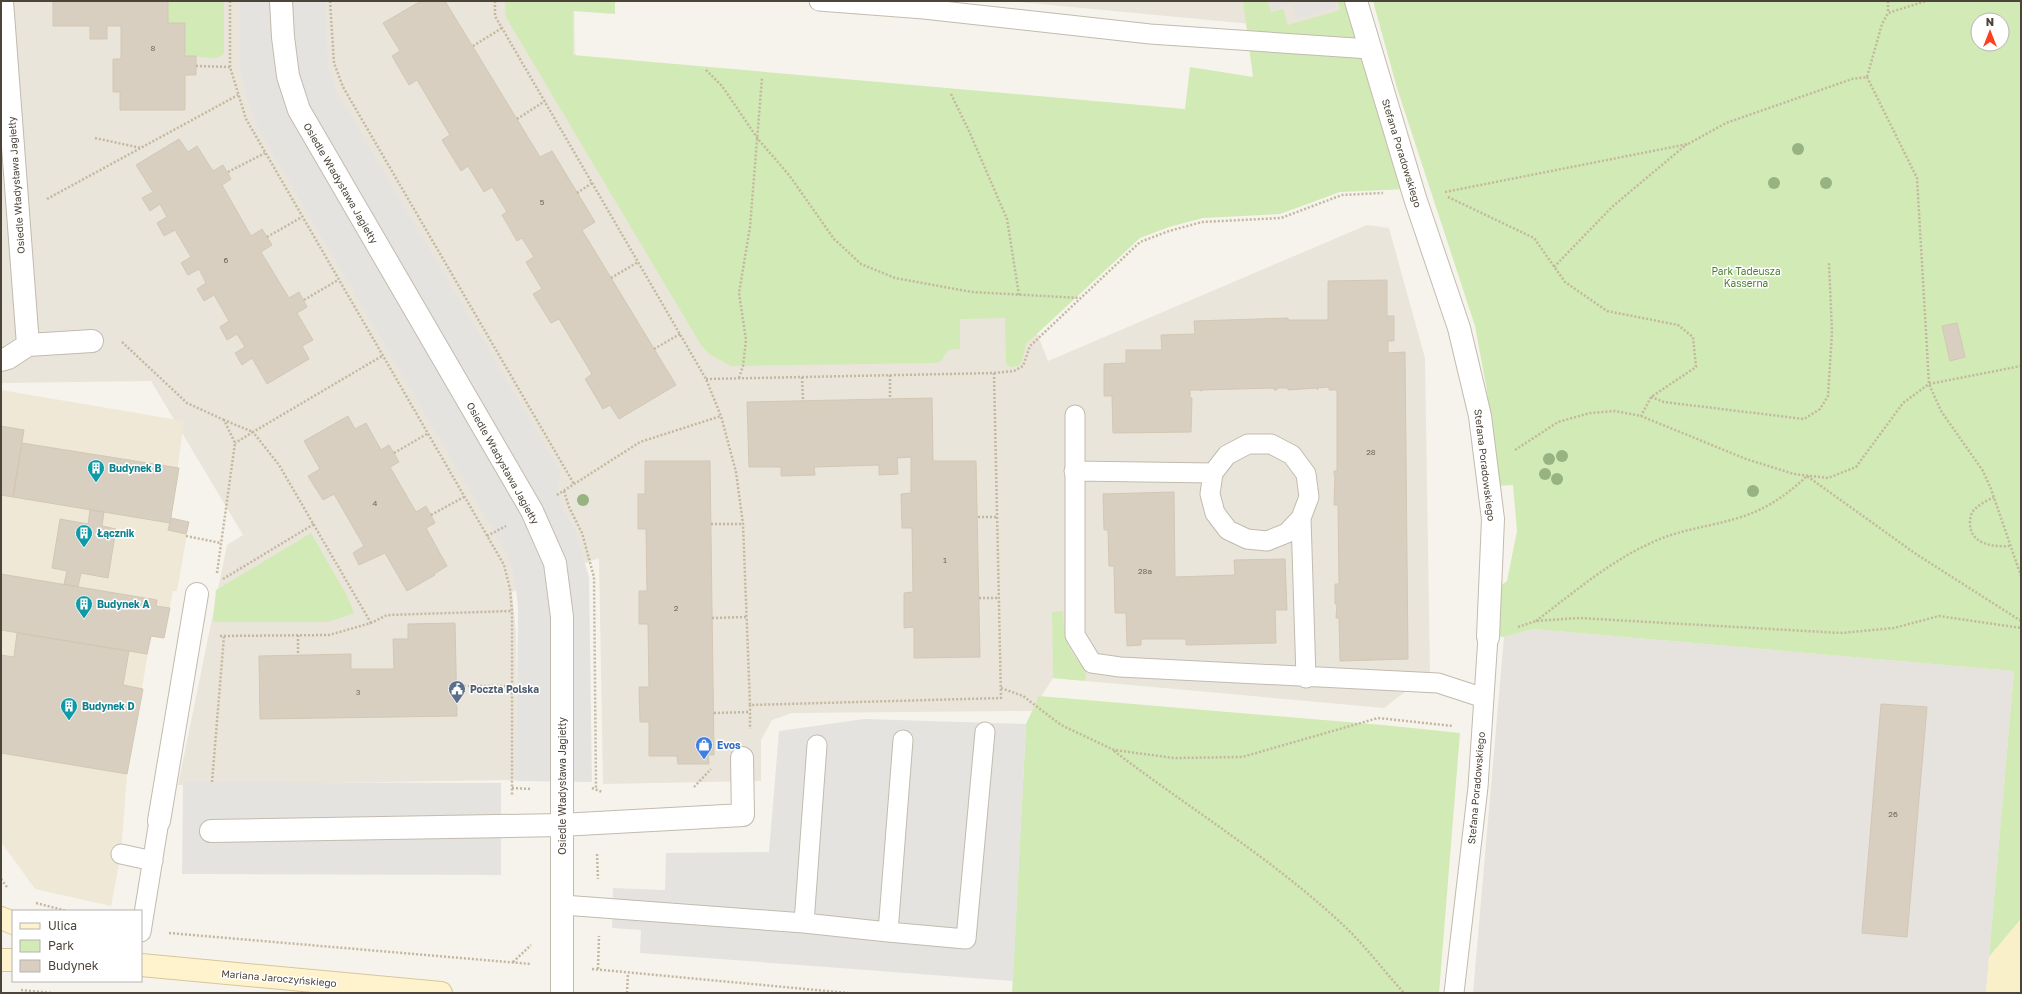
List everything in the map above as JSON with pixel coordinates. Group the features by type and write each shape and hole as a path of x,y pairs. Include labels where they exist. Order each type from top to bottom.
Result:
{"street":[{"name":"Osiedle Władysława Jagiełły","path":"2,1 28,345"},
{"name":"Osiedle Władysława Jagiełły","path":"281,1 283,37 288,76 298,110 532,511 555,563 562,617 562,993"},
{"name":"Stefana Poradowskiego","path":"1356,1 1415,198 1458,328 1480,416 1493,520 1488,637"},
{"path":"1,360 8,358 28,345 92,341"},
{"path":"159,821 197,594"},
{"path":"211,831 561,825 743,815 742,758"},
{"path":"1,918 12,923"},
{"path":"1,960 12,960"},
{"name":"Mariana Jaroczyńskiego","path":"142,965 440,993"}],"lane":[{"path":"819,1 924,9 1150,34 1370,48"},
{"path":"1075,415 1075,635 1092,663 1120,668 1306,678 1438,683 1484,698"},
{"path":"1248,444 1271,444 1292,454 1306,474 1309,497 1301,518 1287,533 1267,540 1246,539 1228,530 1215,514 1210,494 1214,473 1227,454 1248,444"},
{"path":"1074,471 1214,473"},
{"path":"1301,518 1306,678"},
{"name":"Stefana Poradowskiego","path":"1454,993 1478,786 1488,637"},
{"path":"563,905 804,923 966,939 985,732"},
{"path":"888,932 903,740"},
{"path":"804,923 817,745"},
{"path":"142,925 159,821"},
{"path":"121,854 153,861"}],"path":[{"path":"230,1 230,67 246,119 504,565 510,589 512,611 512,826"},
{"path":"330,1 334,63 343,87 574,484"},
{"path":"495,1 496,16 502,28 706,379 721,416 736,472 743,524 750,740 742,758 721,760 691,790"},
{"path":"1888,1 1888,13 1882,24 1867,77 1917,178 1929,384 1941,411 1982,471 1994,497 2021,576"},
{"path":"1888,13 1926,1"},
{"path":"473,46 502,28"},
{"path":"196,66 230,67"},
{"path":"706,70 722,86 758,139 789,175 834,239 861,264 895,278 972,292 1081,298"},
{"path":"1554,267 1613,206 1688,144 1726,122 1852,79 1867,77"},
{"path":"739,378 744,366 746,340 739,293 750,227 762,78"},
{"path":"951,94 969,131 1007,219 1019,294"},
{"path":"18,214 238,96"},
{"path":"517,119 545,102"},
{"path":"95,138 141,148"},
{"path":"1641,416 1651,397 1696,367 1693,337 1678,325 1607,311 1566,282 1534,238 1439,193 1688,144"},
{"path":"228,172 265,153"},
{"path":"577,193 592,183"},
{"path":"706,379 994,373 1014,371 1023,366 1030,346 1140,242 1169,231 1202,222 1281,218 1342,195 1407,192 1415,198"},
{"path":"267,237 302,217"},
{"path":"611,278 638,262"},
{"path":"1651,397 1664,402 1804,419 1820,409 1828,396 1832,332 1829,263"},
{"path":"304,300 338,280"},
{"path":"654,349 680,334"},
{"path":"92,341 122,342 187,403 253,432 279,465 371,623"},
{"path":"235,442 382,356"},
{"path":"1487,474 1523,444 1558,422 1590,413 1615,411 1641,416 1746,459 1794,474 1828,478 1856,467 1903,403 1929,384 2021,366"},
{"path":"750,705 1001,698 994,373"},
{"path":"890,375 890,399"},
{"path":"802,377 803,400"},
{"path":"487,536 532,511 640,442 721,416"},
{"path":"216,583 235,442 224,420"},
{"path":"394,453 427,434"},
{"path":"1488,637 1536,620 1628,554 1686,529 1712,525 1740,518 1788,494 1807,476"},
{"path":"1807,476 1916,554 2021,621"},
{"path":"431,515 464,497"},
{"path":"1994,497 1974,509 1970,518 1970,530 1978,541 1992,547 2010,546"},
{"path":"978,517 997,517"},
{"path":"197,594 314,524"},
{"path":"711,524 743,524"},
{"path":"186,536 221,543"},
{"path":"979,598 999,598"},
{"path":"190,636 329,635 371,623 387,614 512,611"},
{"path":"1536,620 1579,618 1841,633 1894,628 1939,616 2021,628"},
{"path":"712,618 746,617"},
{"path":"298,635 298,655"},
{"path":"212,782 224,636"},
{"path":"456,686 512,686"},
{"path":"1001,688 1023,696 1061,725 1114,750 1170,793 1274,866 1342,924 1404,993"},
{"path":"714,713 750,712"},
{"path":"1114,750 1174,758 1242,757 1378,718 1482,729"},
{"path":"512,788 596,788 607,794"},
{"path":"1,879 7,887"},
{"path":"142,931 562,966 848,993"},
{"path":"627,993 628,973"},
{"path":"16,990 52,993"}],"shaded area":[{"path":"1,1 574,1 575,53 724,309 1026,305 1048,361 1367,225 1389,228 1425,358 1430,673 1384,708 1053,678 1032,711 792,713 772,720 761,740 761,781 603,784 599,558 512,592 516,633 518,780 178,785 227,545 243,535 151,381 1,383"},
{"path":"240,1 325,1 328,66 337,92 560,471 558,491 561,505 576,532 589,578 592,782 516,781 518,609 515,578 507,554 259,130 248,101 240,70"},
{"path":"1008,1 1349,1 1358,34"},
{"path":"1270,1 1335,1 1337,7 1297,19 1292,4 1272,10"},
{"path":"1,390 184,421 171,518 189,523 177,591 173,591 164,638 151,636 127,774 121,854 111,906 35,889 1,842"},
{"path":"1533,629 2014,671 1986,993 1473,993 1504,637"},
{"path":"864,719 1026,724 1013,981 640,953 641,930 612,928 613,888 665,890 666,853 769,852 779,731"},
{"path":"183,782 501,783 501,875 182,874"}],"green space":[{"path":"168,1 224,1 224,54 217,58 185,56 185,23 168,23"},
{"path":"505,1 615,1 615,14 573,11 573,55 1185,109 1190,67 1253,77 1243,1 1268,1 1271,12 1283,9 1288,25 1340,10 1338,1 1350,1 1407,189 1340,192 1280,214 1203,218 1169,227 1140,238 1026,344 1022,361 1018,366 1011,367 1006,364 1005,318 960,319 960,349 948,350 941,361 936,363 731,366 709,354 701,345 506,17"},
{"name":"Park Tadeusza Kasserna","path":"1373,1 2021,1 2021,919 1989,957 2014,671 1533,629 1504,637 1496,636 1500,586 1507,581 1517,531 1513,485 1497,486 1487,391 1475,326 1397,88"},
{"path":"311,533 346,594 354,613 328,622 213,622 216,590"},
{"path":"1063,611 1064,628 1068,643 1075,657 1087,669 1085,681 1053,678 1052,612"},
{"path":"1039,696 1383,725 1460,733 1439,993 1012,993 1026,724"}],"sand":[{"path":"2021,919 2021,993 1986,993 1989,957"}],"building":[{"path":"53,1 168,1 168,23 185,23 185,56 196,56 196,75 185,75 185,110 120,110 120,92 113,92 113,59 121,59 121,26 107,26 107,39 90,39 90,26 53,26"},
{"path":"421,1 445,1 540,157 552,151 595,222 582,230 676,385 619,419 610,405 603,409 585,379 592,374 559,319 551,323 533,294 542,289 526,262 534,257 522,238 517,241 502,215 507,212 492,187 484,192 468,166 461,171 442,140 450,135 417,80 409,85 392,56 400,51 383,23"},
{"path":"179,139 188,152 197,146 213,171 223,165 231,179 222,185 251,236 262,229 272,245 261,252 289,298 299,292 307,307 297,313 313,340 302,346 309,359 267,384 252,358 242,365 235,353 245,347 237,334 227,340 220,327 229,321 214,295 204,301 197,289 206,283 199,269 188,275 181,263 191,257 175,230 164,236 157,223 167,217 160,204 150,211 142,198 153,192 136,165"},
{"path":"1387,280 1387,316 1394,316 1394,341 1388,341 1388,353 1405,352 1408,659 1340,661 1339,618 1336,618 1337,604 1335,604 1335,584 1339,584 1338,505 1334,505 1334,471 1337,471 1337,390 1329,390 1329,387 1317,388 1318,390 1316,388 1288,390 1288,388 1277,388 1277,390 1274,390 1274,388 1201,390 1202,391 1190,390 1190,398 1192,398 1191,432 1113,433 1112,396 1104,396 1104,364 1126,363 1126,350 1162,350 1161,335 1195,334 1194,321 1288,318 1288,320 1328,320 1328,281"},
{"path":"1957,323 1965,357 1950,361 1942,326"},
{"path":"932,398 933,461 976,461 980,657 914,658 914,627 904,628 904,593 913,592 912,528 902,528 901,494 911,493 911,457 897,458 898,474 879,475 879,465 814,467 815,475 781,476 781,467 749,467 747,402"},
{"path":"348,416 355,429 366,423 381,450 389,445 399,462 390,467 416,512 426,506 435,523 426,528 447,566 434,574 435,575 407,591 385,553 359,565 353,553 364,546 334,494 323,500 308,476 320,469 304,441"},
{"path":"1,426 24,430 13,497 1,495"},
{"name":"Budynek B","path":"22,443 179,468 170,523 13,497"},
{"path":"645,461 710,461 714,755 708,755 709,764 678,764 677,756 649,756 649,722 640,722 639,687 649,687 648,624 639,624 639,591 647,591 646,529 638,529 638,494 645,494"},
{"path":"1174,492 1175,577 1235,575 1234,560 1285,559 1287,610 1275,610 1276,643 1186,645 1186,639 1141,639 1141,645 1127,646 1126,613 1115,613 1114,566 1109,566 1108,530 1104,530 1103,494"},
{"name":"Łącznik","path":"90,510 104,512 102,526 116,529 108,578 81,573 78,587 64,584 67,571 52,568 60,519 88,524"},
{"path":"171,518 189,522 186,534 168,530"},
{"name":"Budynek A","path":"1,574 157,600 156,606 170,608 164,638 151,636 147,654 1,630"},
{"path":"455,623 457,716 260,719 259,656 351,654 351,669 394,669 393,639 408,639 408,624"},
{"name":"Budynek D","path":"17,633 129,651 123,685 143,689 127,774 1,753 1,655 14,657"},
{"path":"1881,704 1927,707 1907,937 1862,933"}],"place":[{"name":"Budynek B","path":"96,483"},
{"name":"Łącznik","path":"84,548"},
{"name":"Budynek A","path":"84,619"},
{"name":"Poczta Polska","path":"457,704"},
{"name":"Budynek D","path":"69,721"},
{"name":"Evos","path":"704,760"}]}
